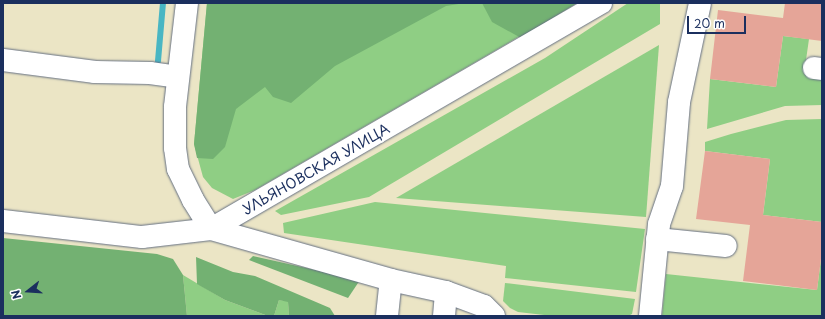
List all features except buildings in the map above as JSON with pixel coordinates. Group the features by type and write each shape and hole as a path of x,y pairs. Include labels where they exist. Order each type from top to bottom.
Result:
{"street":[{"path":"187,3 174,125 178,169 193,200 211,229 391,280 446,292 487,313"},
{"name":"УЛЬЯНОВСКАЯ УЛИЦА","path":"3,221 142,238 211,229 601,3"},
{"path":"650,316 659,224 672,186 679,102 700,3"},
{"path":"3,60 95,72 150,72 178,77"},
{"path":"657,239 726,246"},
{"path":"386,316 391,280"},
{"path":"444,316 446,292"}],"green space":[{"path":"207,3 577,3 255,190 233,199 212,188 203,177 194,144"},
{"path":"207,3 465,3 446,6 335,66 291,103 273,97 265,87 236,109 225,147 213,159 197,158 194,144"},
{"path":"482,3 577,3 521,38 492,22"},
{"path":"628,3 660,3 660,24 369,197 281,215 275,211 545,58"},
{"path":"783,36 809,39 804,74 822,77 822,105 785,106 707,129 710,79 776,87"},
{"path":"659,45 646,217 396,198"},
{"path":"822,119 822,222 763,215 770,159 705,151 705,142 731,134 786,120"},
{"path":"375,202 645,229 636,292 505,278 506,266 284,233 283,223"},
{"path":"3,238 157,254 173,259 183,275 187,316 3,316"},
{"path":"822,251 822,316 662,316 666,274 817,290"},
{"path":"253,256 360,280 348,298 249,260"},
{"path":"196,257 233,272 255,276 330,308 335,316 289,316 288,302 279,300 274,316 268,316 225,300 197,284"},
{"path":"183,275 225,300 268,316 187,316"},
{"path":"505,283 635,299 632,314 628,316 553,316 518,312 510,308 503,301"},
{"path":"279,300 288,301 289,316 274,316"}],"waterway":[{"path":"158,61 163,3"}]}
